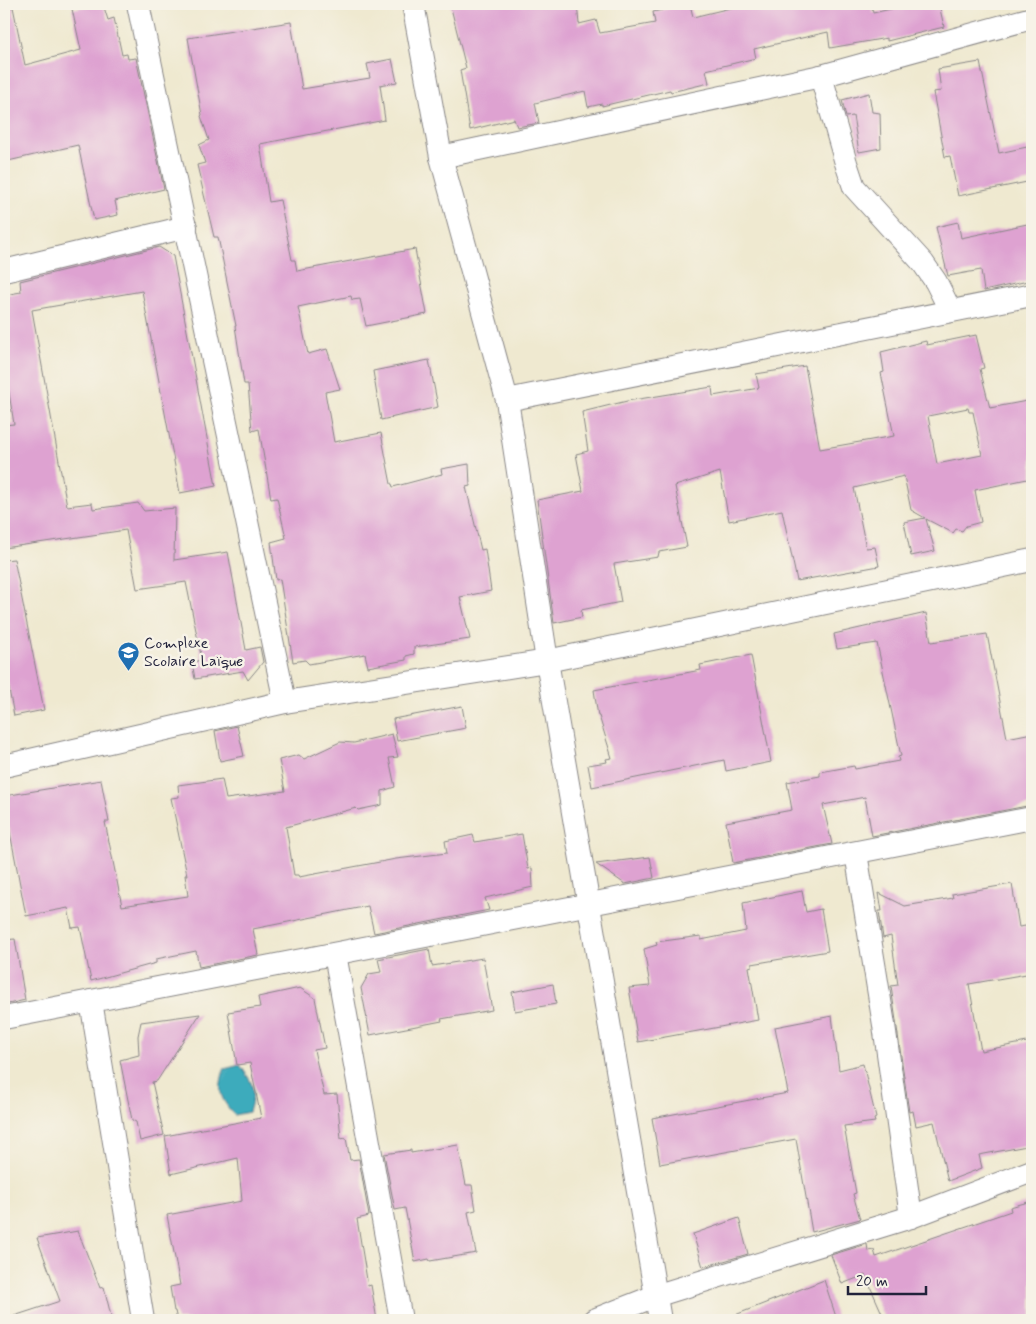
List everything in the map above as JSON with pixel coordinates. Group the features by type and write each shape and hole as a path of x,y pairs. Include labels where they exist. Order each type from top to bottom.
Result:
{"street":[{"path":"138,4 285,702"},
{"path":"414,4 441,157 507,400 547,661 660,1320"},
{"path":"441,157 821,76 1032,18"},
{"path":"821,76 854,187 923,263 936,282 950,310"},
{"path":"4,271 186,227"},
{"path":"507,400 1032,295"},
{"path":"4,766 285,702 547,661 1032,560"},
{"path":"4,1018 1032,818"},
{"path":"856,853 884,1025 911,1217"},
{"path":"335,954 401,1320"},
{"path":"91,1001 143,1320"},
{"path":"594,1320 655,1296 911,1217 1032,1171"}],"water":[{"path":"240,1065 251,1082 253,1097 249,1112 234,1115 221,1094 221,1083 224,1069"}],"building":[{"path":"103,4 108,20 114,18 122,55 127,54 128,59 136,58 164,189 115,201 118,215 94,220 78,145 8,161 4,141 4,8 13,7 25,65 81,50 72,9"},
{"path":"450,4 577,4 579,24 596,20 600,33 655,23 653,12 690,4 693,17 747,4 871,4 873,13 913,4 939,4 944,27 887,41 887,38 830,48 828,32 754,49 756,58 706,70 709,83 602,106 602,104 588,107 585,91 535,103 539,123 517,127 514,119 470,130 460,70 466,68"},
{"path":"291,22 302,89 370,78 367,64 392,59 397,82 380,85 385,120 260,144 269,202 280,200 292,260 295,260 297,271 415,249 427,314 366,326 360,299 352,300 351,296 298,307 308,354 327,349 340,389 325,392 334,442 381,433 393,487 442,474 441,469 469,464 470,486 466,487 481,550 485,549 491,591 460,597 470,639 414,647 414,654 406,656 406,660 368,667 365,654 309,664 305,660 293,662 280,579 276,580 271,542 286,538 277,498 271,499 259,429 252,431 248,384 244,384 236,326 218,237 214,237 197,165 205,163 199,145 209,140 201,116 188,38"},
{"path":"980,62 999,153 1027,147 1028,152 1032,151 1032,181 958,196 950,156 945,157 933,92 941,91 938,69"},
{"path":"869,93 872,112 880,113 881,148 859,152 853,116 846,117 842,100"},
{"path":"958,222 961,238 1032,223 1032,280 984,291 981,270 948,276 936,227"},
{"path":"159,247 173,256 216,486 180,493 142,291 32,310 67,506 92,503 93,509 138,503 144,511 175,508 174,560 228,552 246,650 260,647 263,662 248,680 243,671 195,679 192,662 202,660 186,582 137,589 126,530 4,548 4,425 14,424 4,362 4,295 21,292 20,281"},
{"path":"976,335 984,368 980,369 990,408 1032,400 1032,478 975,490 981,522 966,526 962,531 956,529 953,533 926,519 935,551 911,556 904,522 925,518 911,510 904,476 854,488 866,548 875,547 879,566 797,581 782,510 729,521 720,472 675,486 687,547 659,552 658,557 614,564 621,602 581,610 582,617 554,623 537,500 583,491 576,454 588,451 582,412 627,401 712,387 713,396 759,388 756,374 805,366 820,449 894,436 881,373 884,372 881,352 926,341 927,345","holes":["968,408 969,412 973,412 982,455 937,464 928,416"]},
{"path":"429,360 438,407 381,420 373,371"},
{"path":"14,559 44,710 14,716 4,663 4,560"},
{"path":"926,613 931,642 987,634 1007,738 1032,733 1032,805 872,836 865,797 823,805 832,844 733,863 726,822 792,810 787,782 820,776 820,772 854,766 855,769 899,761 898,757 901,756 877,643 837,649 834,634"},
{"path":"751,655 771,762 726,771 724,760 592,787 588,765 607,762 606,759 612,758 598,716 594,690 701,670 700,665"},
{"path":"462,706 466,728 397,741 393,719"},
{"path":"237,726 244,756 220,761 215,731"},
{"path":"392,734 398,757 389,758 395,787 382,791 382,805 358,810 356,808 286,827 294,875 299,877 396,859 447,853 445,841 473,835 475,842 522,834 528,869 532,868 533,887 485,898 489,910 374,933 368,906 253,929 258,955 199,967 196,951 156,959 156,963 91,981 80,927 72,928 68,908 26,916 9,827 4,828 4,796 101,780 109,822 105,822 122,906 188,896 185,875 187,875 171,798 179,797 178,785 222,779 226,799 285,791 279,760 299,755 304,759 340,742 354,743"},
{"path":"650,857 654,878 625,884 596,864"},
{"path":"1012,884 1019,927 1032,925 1032,973 969,984 981,1051 1032,1041 1032,1145 979,1155 982,1168 948,1181 934,1122 916,1126 913,1111 909,1112 891,986 898,985 891,936 883,938 879,911 882,911 879,893 905,906 953,898 952,894"},
{"path":"802,891 806,912 821,909 828,951 752,964 749,967 758,1020 638,1042 629,988 650,986 644,949 657,945 656,942 701,936 701,940 746,931 743,903"},
{"path":"15,939 25,1000 4,1005 4,940"},
{"path":"429,949 432,966 483,958 492,1010 370,1035 361,988 369,974 381,972 378,959"},
{"path":"553,984 556,1004 515,1011 512,992"},
{"path":"300,988 315,998 325,1048 314,1050 324,1095 337,1094 341,1139 346,1138 350,1160 359,1159 369,1216 357,1219 368,1286 371,1285 377,1320 177,1320 170,1287 180,1285 167,1215 242,1201 238,1158 171,1174 165,1136 261,1118 250,1063 237,1065 228,1012 260,1007 258,997"},
{"path":"200,1014 157,1081 152,1082 164,1135 140,1141 136,1122 132,1120 120,1060 139,1055 138,1036 141,1022"},
{"path":"832,1016 839,1070 863,1064 876,1118 874,1119 875,1122 844,1126 856,1193 853,1194 860,1219 812,1232 796,1139 660,1164 652,1118 788,1093 775,1027"},
{"path":"458,1145 466,1185 472,1185 476,1210 468,1212 476,1253 415,1262 405,1208 395,1210 384,1154 411,1150 411,1153"},
{"path":"1032,1201 1032,1320 885,1320 865,1275 842,1284 831,1255 867,1244 868,1251 874,1250 876,1257 1011,1211 1010,1207"},
{"path":"739,1218 748,1254 703,1267 693,1234"},
{"path":"78,1231 100,1288 104,1287 112,1320 15,1320 14,1316 60,1301 37,1238"},
{"path":"824,1280 837,1320 725,1320 725,1319"}],"place":[{"name":"Complexe Scolaire Laïque","path":"128,671"}]}
